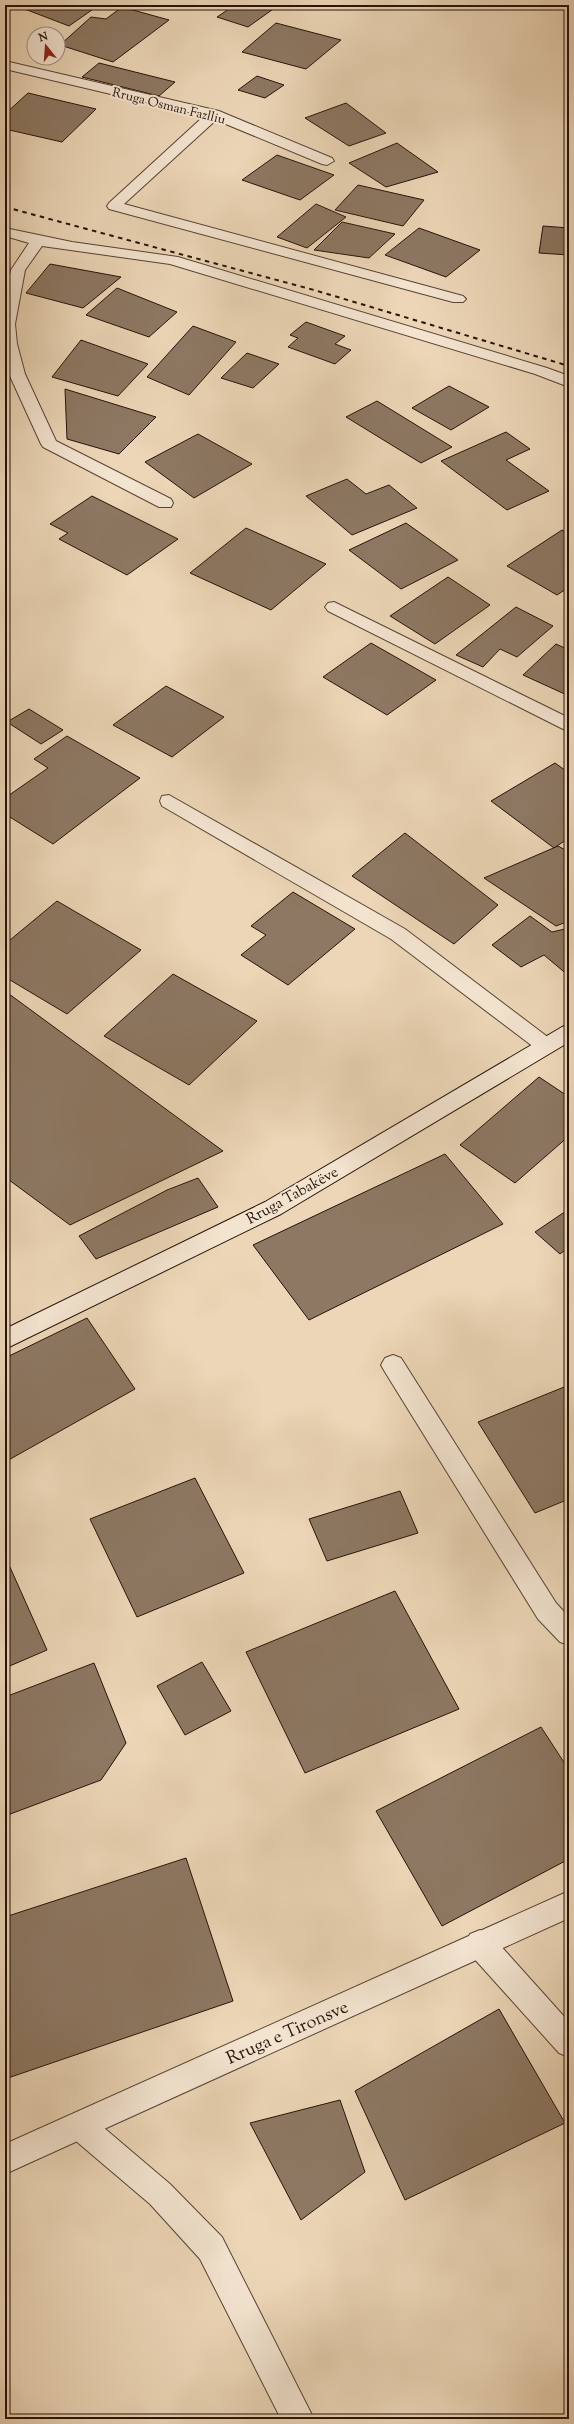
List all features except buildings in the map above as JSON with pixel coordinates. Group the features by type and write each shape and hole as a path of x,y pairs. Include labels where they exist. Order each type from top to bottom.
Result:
{"street":[{"name":"Rruga Osman Fazlliu","path":"5,65 214,114 328,161"},
{"path":"214,114 114,206 458,299"},
{"path":"5,232 38,241 113,253 151,255 173,260 541,371 569,382"},
{"path":"38,241 18,270 7,324 9,344 17,374 49,444 165,503"},
{"path":"334,607 569,726"},
{"path":"170,801 398,934 546,1046"},
{"name":"Rruga Tabakëve","path":"5,1340 273,1208 569,1032"},
{"path":"393,1365 547,1611 569,1634"},
{"name":"Rruga e Tironsve","path":"5,2159 569,1904"},
{"path":"480,1944 569,2042"},
{"path":"80,2126 160,2194 211,2248 298,2419"}],"railway":[{"path":"5,207 314,290 569,366"}]}
